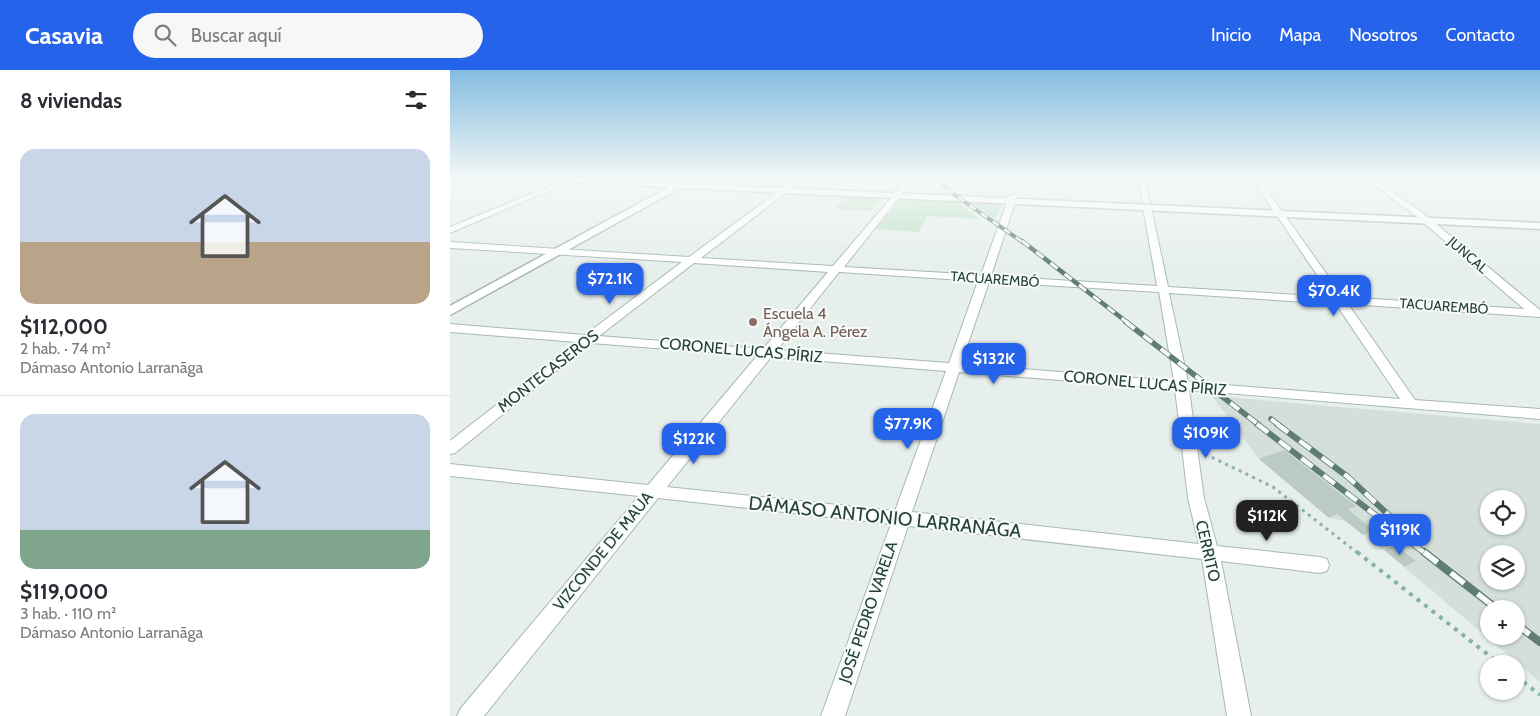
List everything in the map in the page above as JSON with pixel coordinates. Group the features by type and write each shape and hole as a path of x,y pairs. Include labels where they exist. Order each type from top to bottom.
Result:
{"street":[{"path":"450,230 499,209"},
{"path":"450,311 635,209"},
{"name":"MONTECASEROS","path":"450,449 589,338 758,209"},
{"name":"VIZCONDE DE MAUA","path":"468,716 885,209"},
{"name":"JOSÉ PEDRO VARELA","path":"833,716 1008,209"},
{"name":"CERRITO","path":"1148,209 1181,386 1196,498 1210,553 1239,716"},
{"path":"1238,209 1424,218 1540,226"},
{"name":"JUNCAL","path":"1412,209 1538,314"},
{"path":"1278,211 1411,404"},
{"path":"1424,218 1540,220"},
{"name":"TACUAREMBÓ","path":"450,244 1338,299 1538,314"},
{"name":"CORONEL LUCAS PÍRIZ","path":"450,328 1540,414"},
{"name":"DÁMASO ANTONIO LARRANÃGA","path":"450,470 1320,565"}],"path":[{"path":"1189,447 1273,487 1488,655"},
{"path":"1525,683 1540,695"}],"shaded area":[{"path":"1212,396 1540,424 1540,682 1525,669 1525,655 1508,655 1496,645 1525,645 1525,600 1480,600 1480,631 1384,550 1345,521 1329,518 1259,459"}],"green space":[{"path":"838,209 873,209 871,211"},
{"path":"892,209 967,209 980,219 927,216 919,232 876,229"},
{"path":"981,209 1000,209 995,219"}],"building":[{"path":"1284,450 1356,506 1348,509 1373,530 1363,535 1337,514 1329,518 1259,459"},
{"path":"1395,545 1416,561 1405,567 1384,550"}],"railway":[{"path":"975,209 1024,243"},
{"path":"1022,241 1128,323"},
{"path":"1126,322 1259,425"},
{"path":"1271,419 1279,425"},
{"path":"1257,424 1426,554"},
{"path":"1277,424 1348,477 1393,519"},
{"path":"1424,552 1485,600"},
{"path":"1525,631 1540,642"}],"place":[{"name":"Escuela 4 Ángela A. Pérez","path":"753,322"}]}
